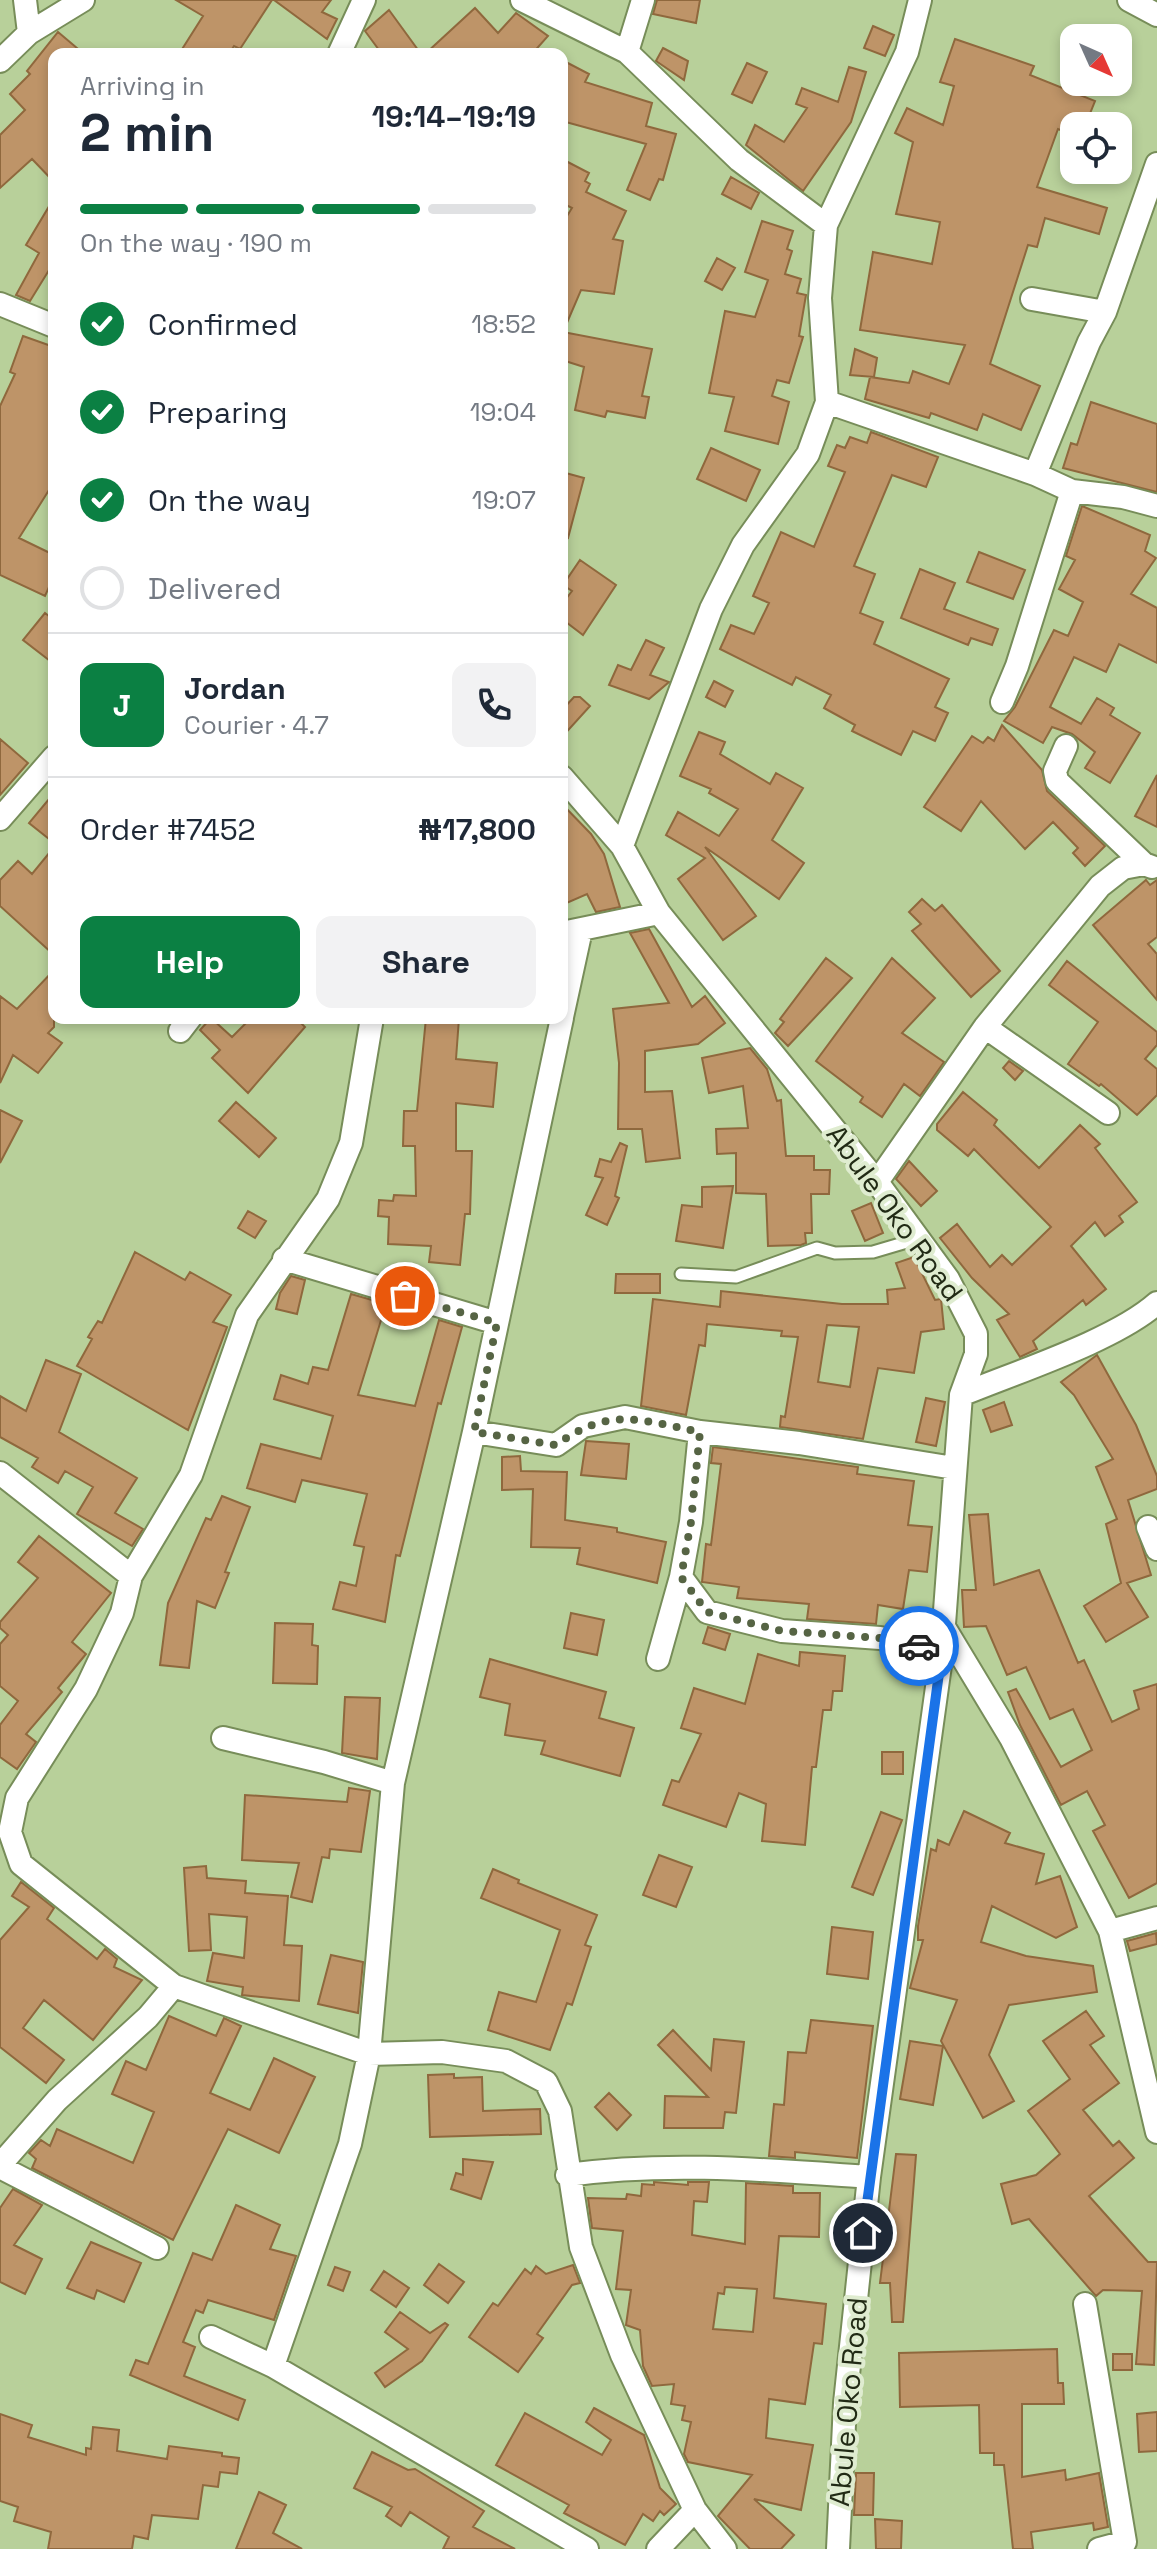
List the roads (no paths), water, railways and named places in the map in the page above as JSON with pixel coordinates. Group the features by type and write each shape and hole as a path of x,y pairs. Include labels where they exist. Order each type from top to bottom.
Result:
{"street":[{"path":"25,0 29,33"},
{"path":"0,61 29,33 83,0"},
{"path":"342,48 364,0"},
{"path":"522,0 627,52 739,160 826,225"},
{"path":"627,52 643,0"},
{"path":"622,846 711,609 743,545 808,454 827,402 820,298 826,225 907,52 920,0"},
{"path":"1129,0 1157,15"},
{"path":"1035,474 1105,312 1157,164"},
{"path":"1032,299 1105,312"},
{"path":"0,304 48,324"},
{"path":"827,402 1035,474 1072,491 1123,497 1157,506"},
{"path":"1002,702 1017,666 1072,491"},
{"path":"1066,746 1055,771 1057,781 1150,866"},
{"path":"0,819 48,764"},
{"name":"Abule Oko Road","path":"568,784 622,846 659,913 877,1182 948,1279 976,1334 976,1354 961,1395 942,1651 869,2177 845,2403 838,2549"},
{"path":"877,1182 985,1027 1100,886 1123,868 1150,866"},
{"path":"568,961 571,932 659,913"},
{"path":"371,1024 351,1143 328,1199 247,1315 191,1475 131,1576 122,1613 86,1689 17,1798 10,1832 10,1867 174,1986 369,2054 442,2052 506,2061 546,2082 560,2111 567,2175 581,2247 611,2328 695,2510 725,2549"},
{"path":"273,2366 350,2144 369,2054 393,1783 474,1432 561,1024"},
{"path":"985,1027 1108,1113"},
{"path":"284,1259 497,1323"},
{"path":"961,1395 1060,1355 1144,1314 1157,1303"},
{"path":"474,1432 556,1445 583,1426 625,1417 700,1432 799,1443 954,1468"},
{"path":"658,1659 681,1577 691,1522 700,1432"},
{"path":"0,1473 131,1576"},
{"path":"1148,1527 1157,1549"},
{"path":"681,1577 707,1612 782,1631 880,1638 942,1651"},
{"path":"944,1627 1011,1738 1110,1931 1157,2132"},
{"path":"223,1738 324,1762 393,1783"},
{"path":"1110,1931 1157,1918"},
{"path":"157,2248 0,2166 57,2100 148,2017 174,1986"},
{"path":"567,2175 628,2167 686,2165 869,2177"},
{"path":"1085,2304 1126,2546 1099,2549"},
{"path":"211,2337 273,2366 587,2549"},
{"path":"658,2549 695,2510"}],"lane":[{"path":"681,1274 736,1277 817,1248 835,1253 873,1252 917,1239"}]}
